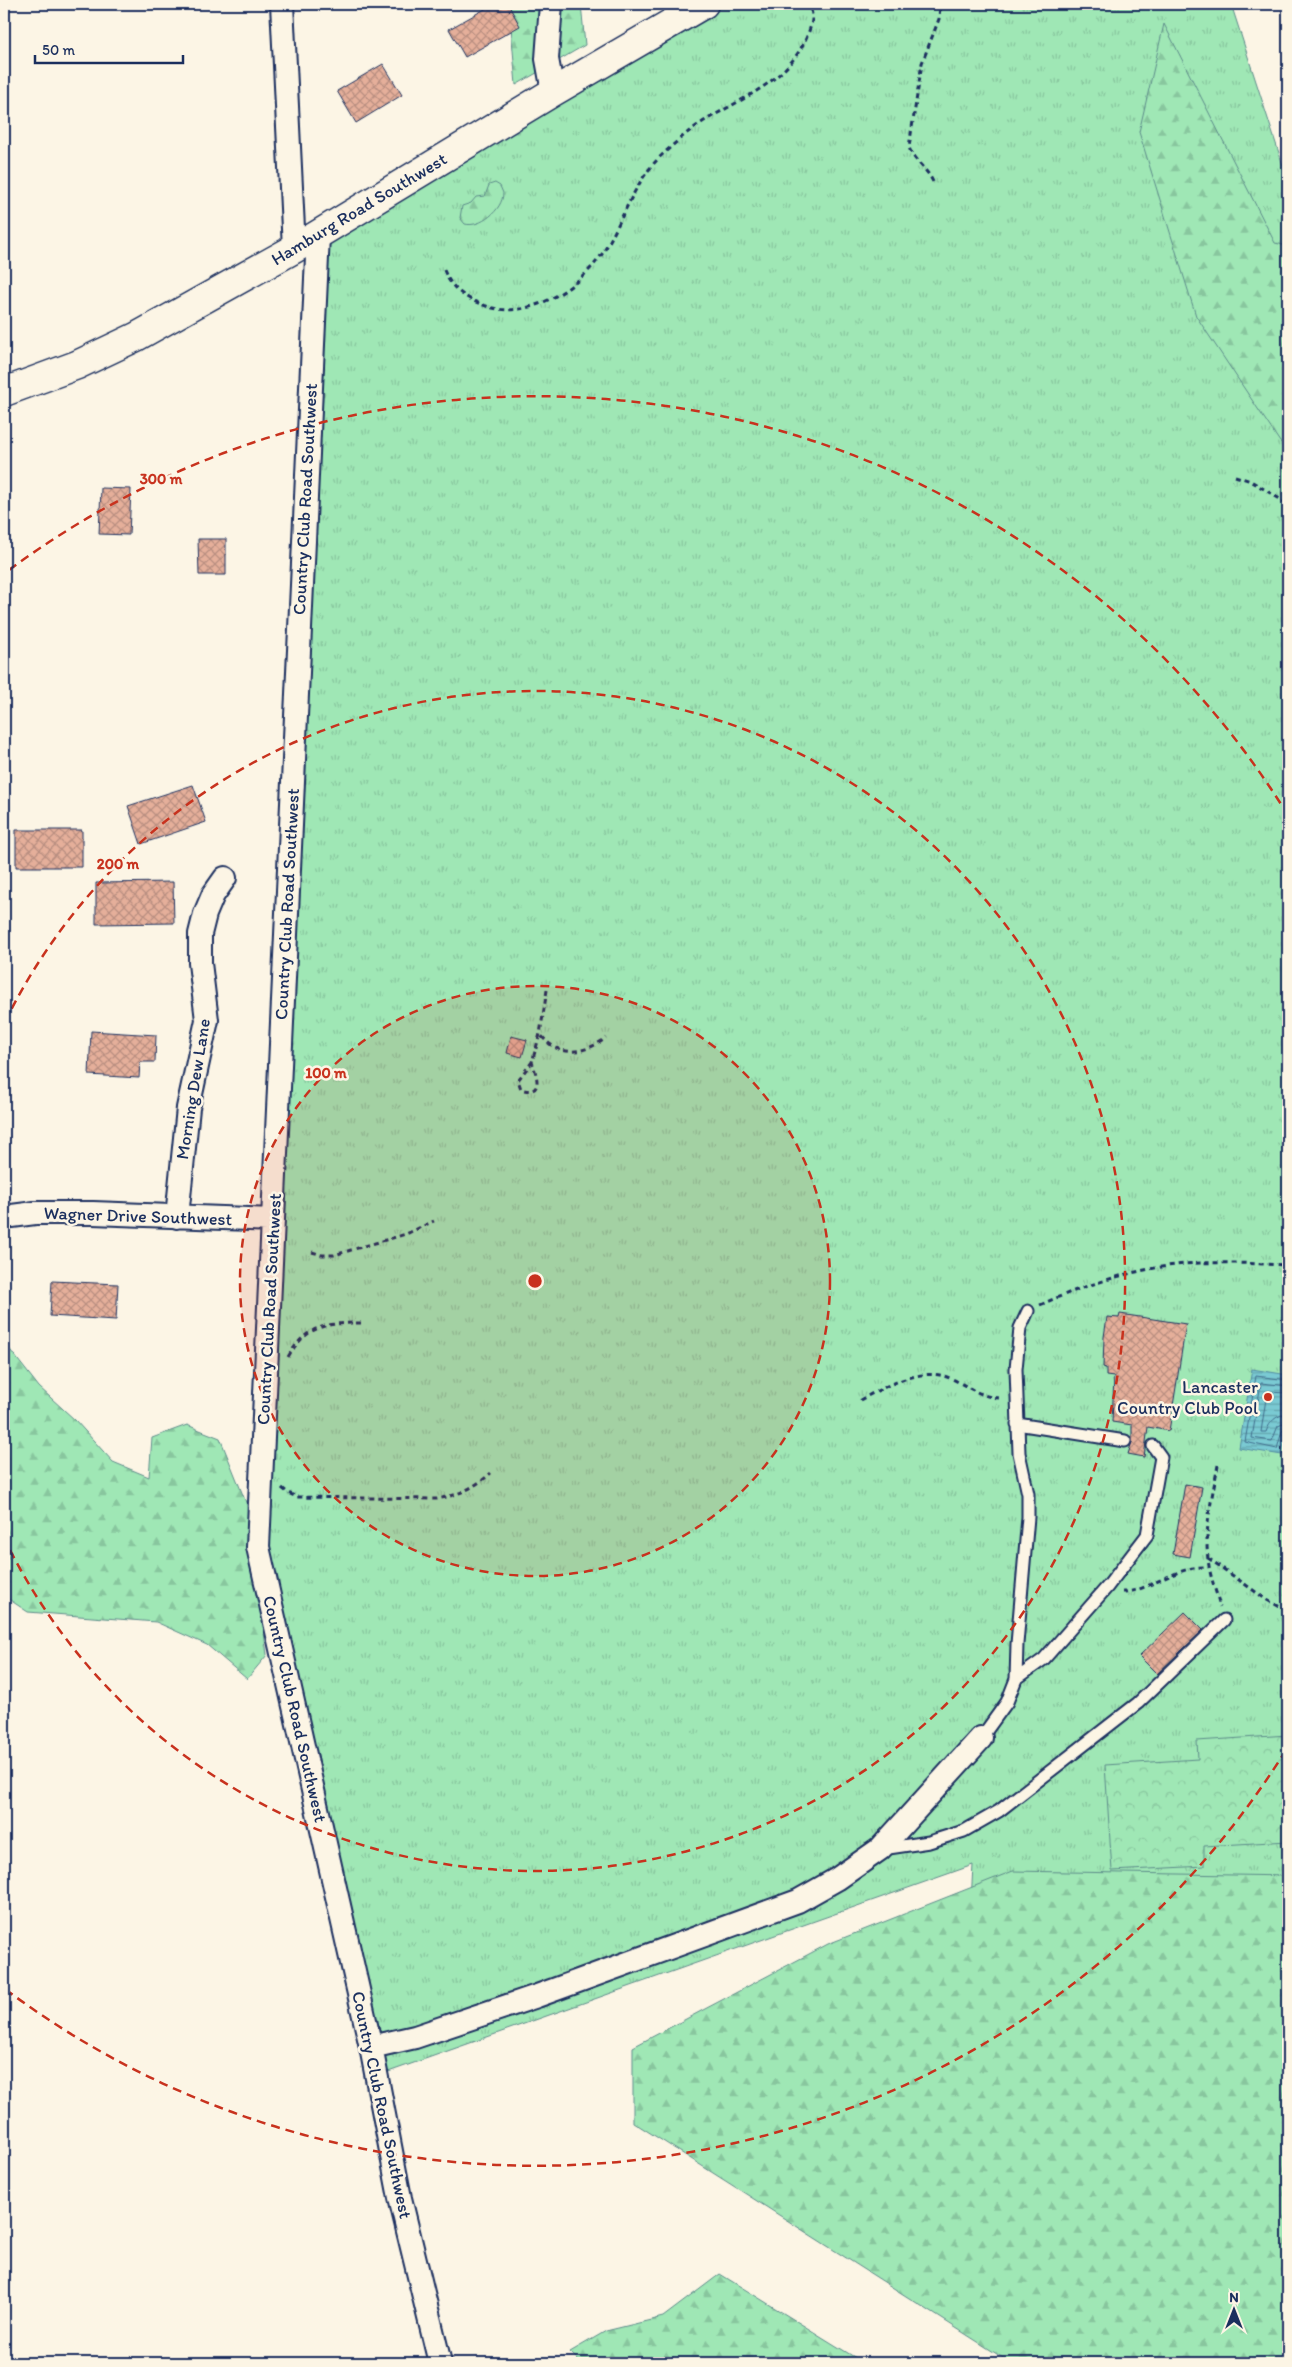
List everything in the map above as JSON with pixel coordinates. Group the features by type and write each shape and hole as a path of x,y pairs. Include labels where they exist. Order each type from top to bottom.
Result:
{"street":[{"path":"282,4 294,249"},
{"path":"551,4 547,59 553,92"},
{"name":"Hamburg Road Southwest","path":"4,392 77,365 136,337 318,235 553,92 704,4"},
{"name":"Country Club Road Southwest","path":"318,235 258,1547 371,2047 400,2198 440,2363"},
{"name":"Morning Dew Lane","path":"177,1217 188,1108 207,1020 200,963 200,934 207,908 225,878"},
{"name":"Wagner Drive Southwest","path":"4,1217 35,1213 272,1220"},
{"path":"371,2047 416,2037 528,1999 789,1904 837,1879 880,1850 980,1738"}],"lane":[{"path":"980,1738 1007,1702 1016,1679 1028,1494 1020,1463 1016,1369 1020,1328 1028,1311"},
{"path":"1017,1424 1125,1441"},
{"path":"1016,1679 1044,1659 1108,1586 1147,1535 1161,1457 1153,1446"},
{"path":"880,1850 929,1842 964,1831 999,1812 1138,1703 1224,1620"}],"path":[{"path":"444,270 454,289 476,303 492,308 511,310 528,308 559,294 582,275 603,252 632,194 643,177 662,155 696,126 726,108 755,94 770,83 795,58 811,27 813,15 808,4"},
{"path":"933,182 929,174 911,155 909,147 922,63 939,18 940,4"},
{"path":"1235,476 1251,481 1288,504"},
{"path":"532,1062 538,1076 538,1083 534,1089 528,1092 521,1089 518,1080 532,1062 540,1034 547,990"},
{"path":"540,1034 551,1045 561,1051 571,1052 588,1049 606,1038"},
{"path":"1282,1148 1288,1148"},
{"path":"312,1252 322,1255 334,1255 406,1234 434,1221"},
{"path":"1028,1311 1065,1294 1111,1279 1159,1268 1199,1263 1288,1265"},
{"path":"287,1366 288,1358 296,1345 305,1336 319,1327 333,1323 364,1323"},
{"path":"860,1400 878,1390 922,1375 950,1378 975,1393 986,1397 1016,1399"},
{"path":"1218,1466 1209,1517 1208,1557 1224,1620"},
{"path":"280,1480 282,1488 297,1497 437,1499 456,1496 475,1487 491,1473"},
{"path":"1208,1557 1267,1600 1288,1611"},
{"path":"1108,1586 1124,1592 1174,1572 1200,1566 1209,1567"}],"green space":[{"path":"509,4 581,4 585,45 516,85"},
{"path":"704,4 1231,4 1288,181 1288,1914 971,1902 973,1865 377,2076 258,1547 318,235"},
{"path":"1164,24 1275,243 1288,246 1288,446 1280,442 1196,316 1139,132"},
{"path":"495,183 500,186 503,193 499,206 484,220 471,225 465,224 460,218 462,206 471,203 476,197 485,196 489,185"},
{"path":"4,1342 39,1387 75,1420 113,1462 149,1477 152,1438 187,1425 220,1438 247,1505 267,1655 247,1679 207,1645 156,1622 28,1612 4,1596"},
{"path":"1288,1735 1288,1841 1204,1846 1204,1866 1112,1871 1105,1765 1198,1759 1197,1741"},
{"path":"1013,1871 1288,1876 1288,2363 1011,2363 633,2122 633,2047 828,1944"},
{"path":"720,2274 864,2363 581,2363 570,2352 606,2331 663,2317"}],"water":[{"name":"Lancaster Country Club Pool","path":"1252,1369 1288,1375 1288,1419 1282,1455 1239,1448"}],"building":[{"path":"494,4 508,4 520,26 465,57 449,29"},
{"path":"383,64 402,95 356,123 337,91"},
{"path":"101,488 131,489 129,535 99,534"},
{"path":"198,539 226,539 226,575 199,575"},
{"path":"193,785 206,822 141,844 128,806"},
{"path":"16,830 82,830 82,867 16,867"},
{"path":"173,882 174,923 96,924 96,883"},
{"path":"91,1031 156,1035 155,1062 140,1062 139,1078 89,1075"},
{"path":"511,1036 527,1040 522,1057 507,1053"},
{"path":"52,1281 118,1284 116,1320 50,1316"},
{"path":"1120,1314 1186,1324 1169,1431 1148,1427 1144,1457 1128,1454 1132,1442 1132,1425 1112,1422 1114,1377 1106,1376 1106,1368 1103,1367 1104,1337 1107,1317 1119,1318"},
{"path":"1185,1484 1202,1487 1190,1557 1173,1554"},
{"path":"1185,1612 1203,1630 1157,1674 1139,1656"}],"place":[{"name":"Lancaster Country Club Pool","path":"1268,1397"}]}
